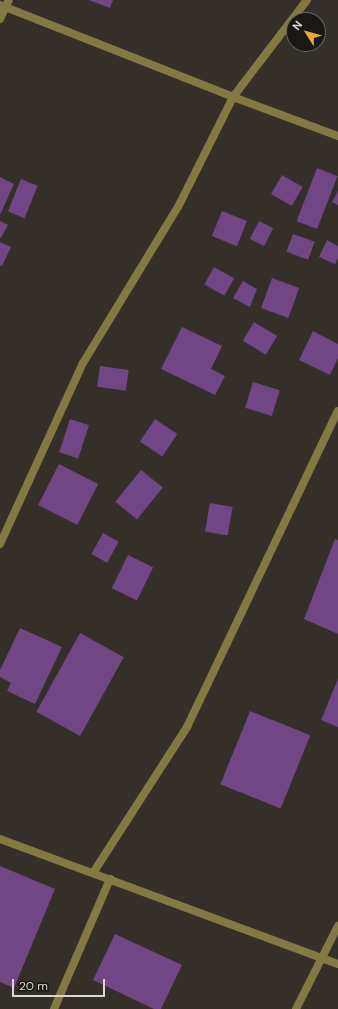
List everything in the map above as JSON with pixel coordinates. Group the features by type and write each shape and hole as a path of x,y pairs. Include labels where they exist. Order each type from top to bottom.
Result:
{"street":[{"path":"0,544 83,363 178,207 232,97 307,0"},
{"path":"0,19 5,4 232,97 338,136"},
{"path":"93,873 187,727 338,411"},
{"path":"0,839 338,964"},
{"path":"54,1009 110,879"},
{"path":"296,1009 338,926"}],"building":[{"path":"89,0 113,0 110,8"},
{"path":"317,168 338,176 317,229 297,221"},
{"path":"282,175 303,187 292,206 271,194"},
{"path":"0,177 14,184 0,215"},
{"path":"21,179 38,186 25,218 8,211"},
{"path":"338,191 338,205 332,202"},
{"path":"222,211 247,221 237,246 212,236"},
{"path":"0,221 8,225 1,238 0,237"},
{"path":"259,221 273,228 264,246 250,239"},
{"path":"293,234 315,242 308,260 287,252"},
{"path":"327,240 338,246 338,258 335,264 319,257"},
{"path":"0,242 11,247 2,266 0,265"},
{"path":"214,267 234,278 224,296 204,284"},
{"path":"272,278 299,288 288,318 261,308"},
{"path":"243,281 257,289 250,307 233,298"},
{"path":"254,322 277,336 266,355 243,341"},
{"path":"182,327 222,346 211,369 225,376 215,395 161,369"},
{"path":"313,331 338,344 338,358 330,375 299,360"},
{"path":"100,366 129,370 126,391 97,387"},
{"path":"253,382 280,390 272,416 245,408"},
{"path":"70,419 89,425 78,458 59,452"},
{"path":"155,419 177,434 162,456 140,441"},
{"path":"59,464 98,484 77,525 38,505"},
{"path":"141,470 163,488 137,519 115,502"},
{"path":"210,503 233,507 228,536 205,532"},
{"path":"103,533 119,542 107,563 91,554"},
{"path":"335,539 338,540 338,634 304,619"},
{"path":"128,555 153,567 137,601 112,588"},
{"path":"20,628 62,647 35,704 7,691 11,683 0,677 0,670"},
{"path":"80,633 124,657 80,736 36,712"},
{"path":"338,679 338,727 321,720"},
{"path":"250,711 310,735 281,809 220,784"},
{"path":"0,866 55,889 14,988 0,982"},
{"path":"115,934 182,965 161,1009 154,1009 93,980"}]}
